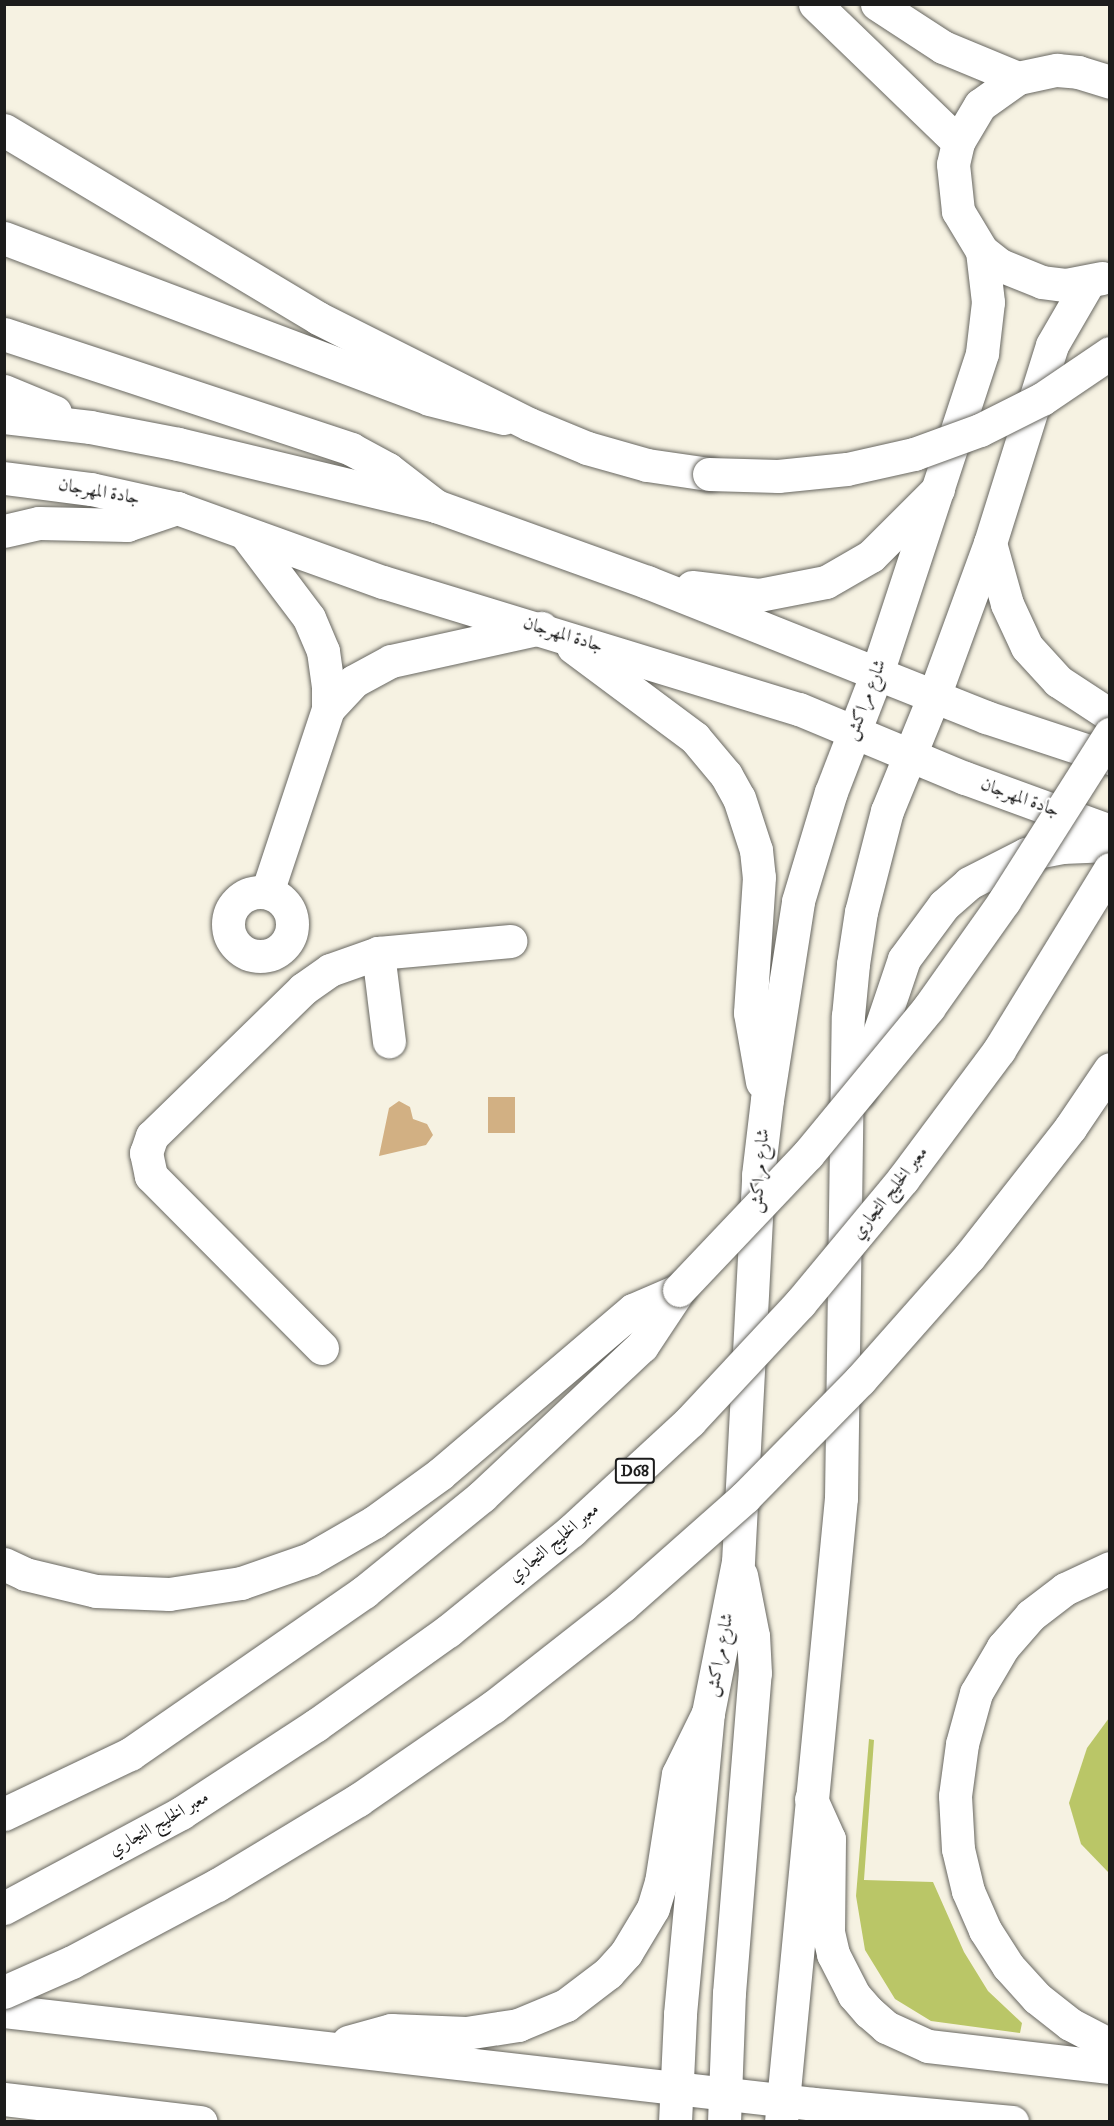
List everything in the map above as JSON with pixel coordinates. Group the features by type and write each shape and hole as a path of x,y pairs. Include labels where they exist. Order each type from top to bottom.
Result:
{"main road":[{"path":"815,4 958,142"},
{"path":"877,4 943,47 1018,78"},
{"path":"1099,279 1042,282 1000,265 982,250 958,211 953,164 958,142 980,105 1018,78 1057,70 1078,72 1110,82"},
{"path":"4,130 318,318 529,424 587,448 647,465 709,474 778,476 847,469 915,454 980,430 1042,399 1110,353"},
{"path":"4,238 429,399 529,424"},
{"name":"شارع مراكش","path":"675,2121 680,2014 708,1713 738,1562 758,1175 767,1100 798,901 813,846 877,673 982,353 988,302 982,250"},
{"path":"781,2111 841,1498 848,1016 861,912 887,811 934,696 990,543 1052,345 1099,279"},
{"path":"4,334 351,449 388,469 436,506"},
{"path":"4,391 90,427"},
{"path":"4,417 90,427 436,506 647,582 934,696 1110,758"},
{"name":"جادة المهرجان","path":"4,478 91,489 177,508 383,582 545,629 799,709 910,755 1110,831"},
{"path":"647,582 759,595 804,589 842,574 871,556 938,489"},
{"path":"4,531 39,523 127,525 177,508"},
{"path":"246,533 317,634 327,669 328,709 267,892"},
{"path":"990,543 1006,604 1027,647 1058,681 1110,715"},
{"path":"328,709 354,681 391,661 545,629 695,738 726,774 740,798 752,833 759,878 750,1028 767,1100"},
{"path":"4,1814 130,1754 364,1592 482,1496 650,1338 680,1290 807,1154 928,1007 1004,902 1110,734"},
{"path":"847,1127 904,959 944,904 969,883 1026,854 1062,847 1110,845"},
{"name":"معبر الخليج التجاري","path":"4,1908 181,1813 382,1678 448,1631 571,1531 690,1421 800,1304 903,1179 999,1050 1110,869"},
{"path":"267,892 285,904 292,924 290,935 277,951 257,956 237,948 228,929 231,909 238,900 246,895 267,892"},
{"path":"322,1348 151,1176 147,1161 148,1144 157,1129 303,989 330,970 378,953 510,941"},
{"path":"277,951 303,989"},
{"path":"378,953 388,1041"},
{"path":"4,1992 72,1962 218,1885 358,1800 493,1707 622,1606 744,1497 860,1380 969,1257 1070,1128 1110,1069"},
{"path":"4,1564 25,1574 96,1591 169,1594 241,1583 310,1559 374,1522 440,1474 633,1310 680,1290"},
{"path":"724,2107 755,1673 753,1636 738,1562"},
{"path":"1110,1568 1065,1589 1031,1615 1003,1647 976,1693 962,1744 955,1797 958,1849 968,1891 985,1930 1008,1966 1037,1998 1070,2024 1110,2044"},
{"path":"335,2046 391,2030 466,2033 518,2025 543,2016 588,1990 626,1953 653,1908 661,1882 678,1774 708,1713"},
{"path":"812,1799 829,1839 828,1932 833,1954 854,1995 869,2012 886,2027 928,2046 1110,2067"},
{"path":"4,2011 335,2046 677,2086 724,2107 1012,2121"},
{"path":"677,2086 698,2121"},
{"path":"4,2099 201,2121"}],"green space":[{"path":"1109,1718 1109,1873 1081,1844 1069,1803 1087,1748"},
{"path":"869,1739 874,1740 864,1880 933,1882 964,1952 988,1991 1022,2023 1020,2033 931,2021 895,1999 865,1950 856,1896"}],"building":[{"path":"488,1097 515,1097 515,1133 488,1133"},
{"path":"399,1101 410,1107 413,1119 427,1124 433,1135 426,1145 379,1156 389,1108"}]}
